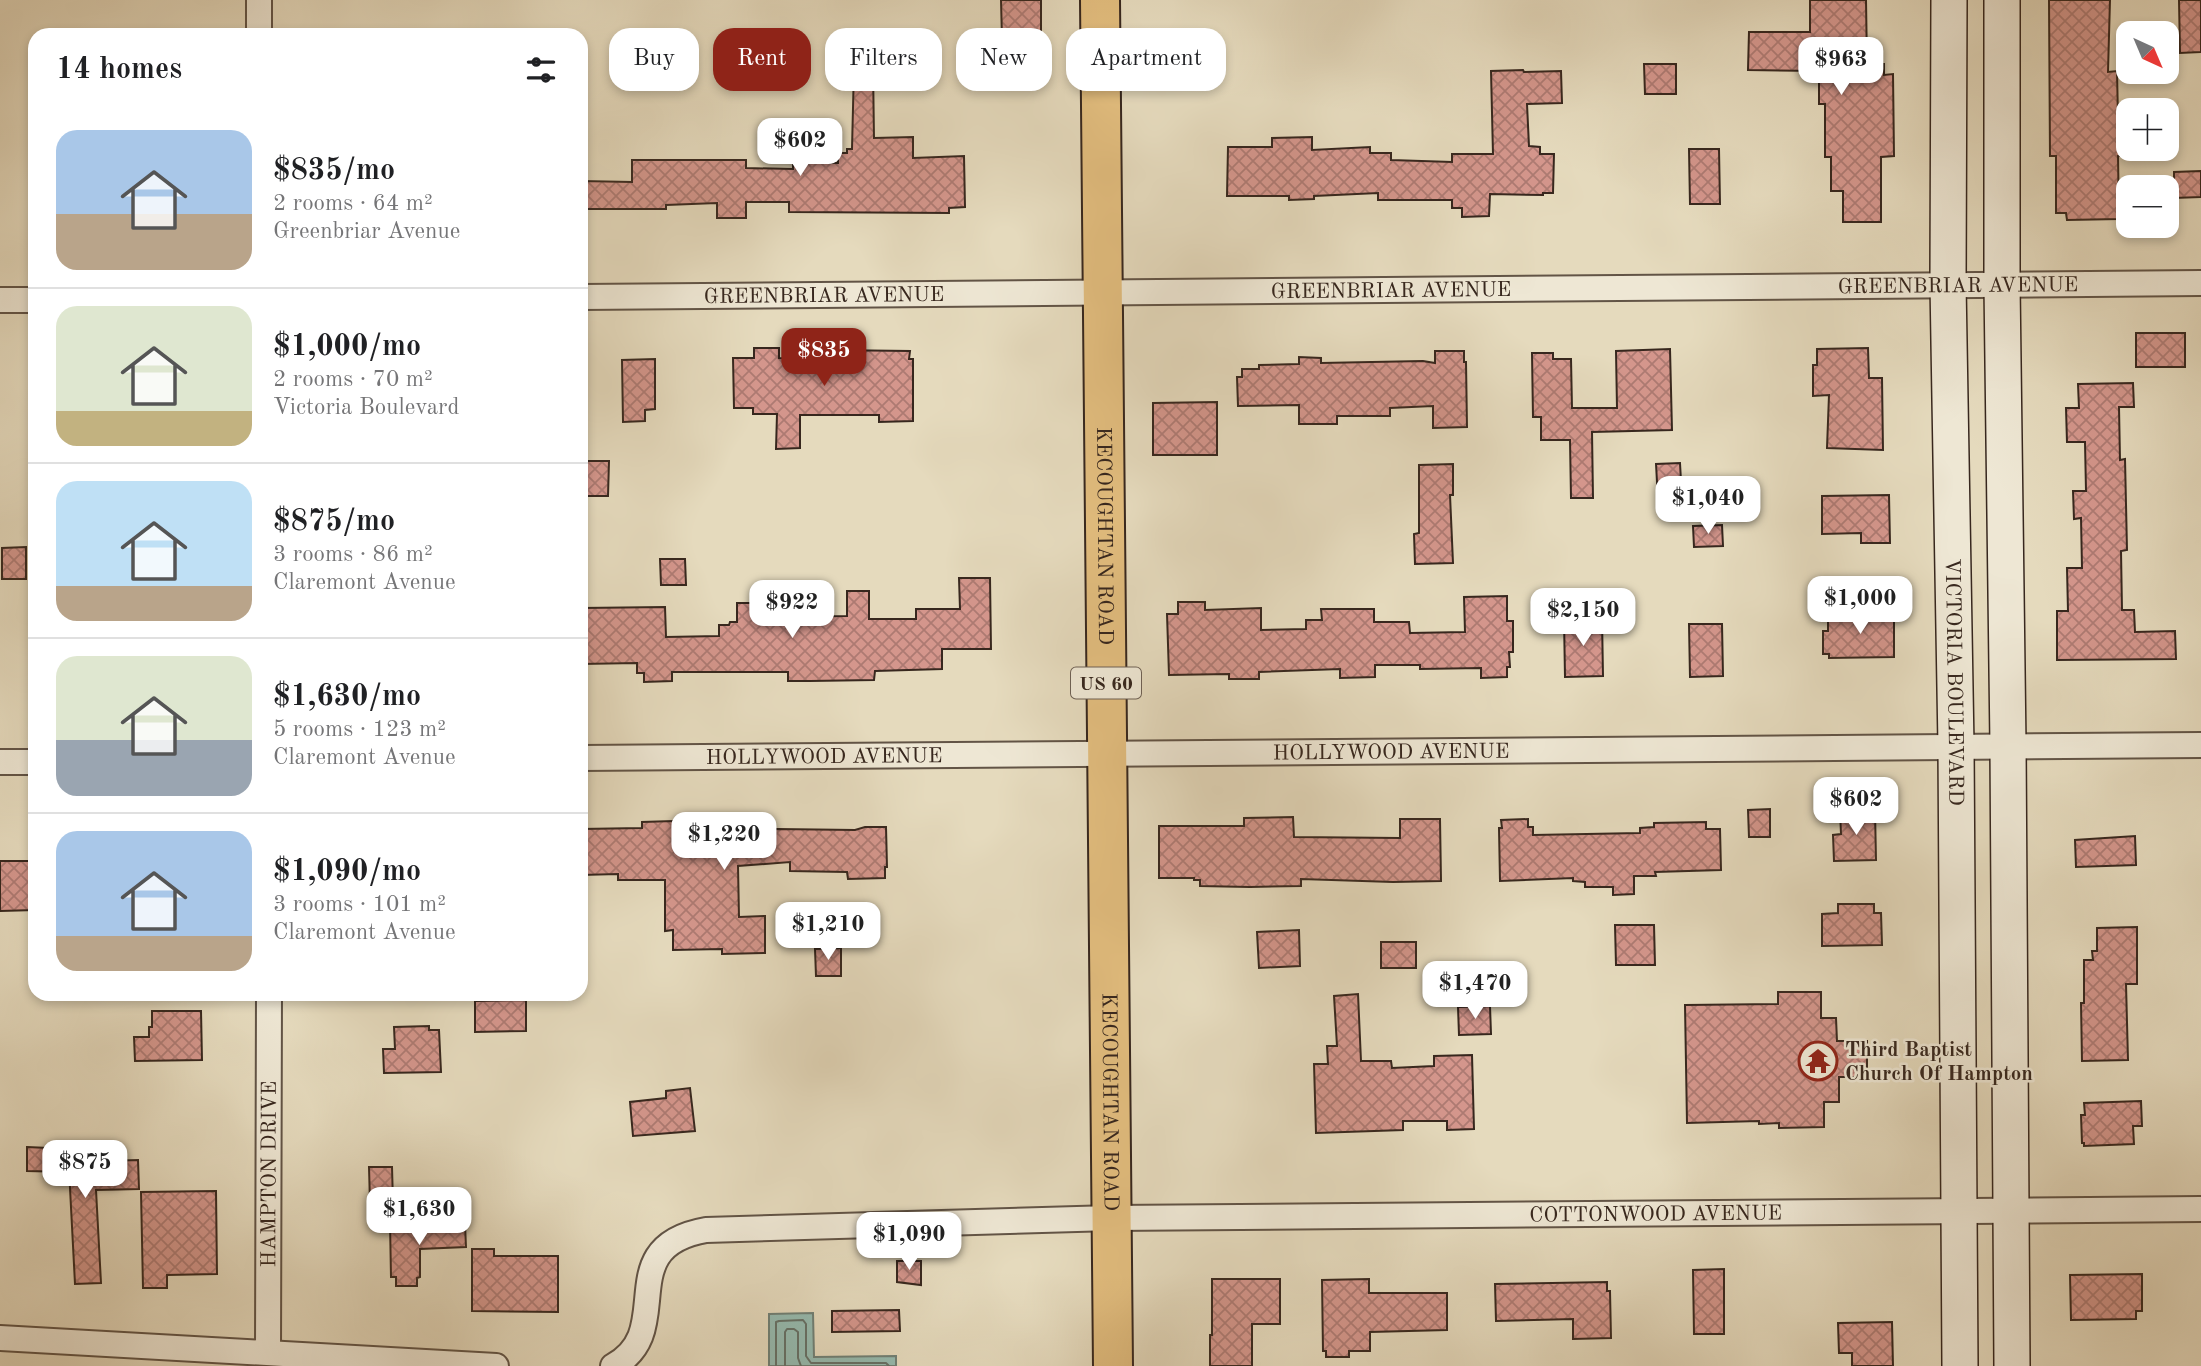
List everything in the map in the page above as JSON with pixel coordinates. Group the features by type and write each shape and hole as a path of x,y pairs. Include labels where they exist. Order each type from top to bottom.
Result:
{"main road":[{"name":"KECOUGHTAN ROAD","path":"1100,0 1113,1366"},
{"name":"VICTORIA BOULEVARD","path":"1949,0 1948,284 1956,746 1960,1366"},
{"path":"2002,0 2011,1366"}],"street":[{"path":"259,0 259,28"},
{"name":"GREENBRIAR AVENUE","path":"588,297 2201,283"},
{"path":"0,300 28,300"},
{"name":"HOLLYWOOD AVENUE","path":"588,758 2201,745"},
{"path":"0,762 28,762"},
{"name":"HAMPTON DRIVE","path":"268,1352 269,1001"},
{"name":"COTTONWOOD AVENUE","path":"613,1366 638,1344 644,1329 651,1272 655,1261 675,1238 706,1230 1112,1219 2201,1209"},
{"path":"0,1338 496,1366"}],"water":[{"path":"813,1313 814,1357 896,1356 896,1366 769,1366 769,1314"}],"building":[{"path":"1001,0 1041,0 1041,28 1002,28"},
{"path":"1810,0 1866,0 1867,64 1884,64 1884,75 1893,74 1894,156 1881,157 1881,222 1843,222 1843,191 1831,191 1831,157 1825,157 1825,104 1819,104 1819,71 1748,70 1749,32 1810,32"},
{"path":"2049,0 2110,0 2108,72 2116,71 2117,84 2116,219 2067,220 2066,213 2056,213 2056,156 2050,156"},
{"path":"2179,0 2201,0 2201,52 2180,53"},
{"path":"1644,64 1676,64 1676,94 1645,94"},
{"path":"1491,71 1561,71 1562,103 1527,104 1529,146 1540,147 1540,154 1554,154 1553,193 1490,194 1489,216 1462,217 1462,208 1452,208 1452,200 1378,200 1378,193 1289,200 1289,196 1227,196 1228,147 1272,147 1272,138 1312,137 1312,150 1370,147 1370,153 1391,153 1391,160 1452,162 1452,154 1493,154"},
{"path":"853,91 873,91 874,138 913,137 913,158 964,156 965,207 949,208 949,213 789,212 789,202 746,202 746,218 717,218 717,203 666,205 666,209 588,209 588,181 632,182 632,160 746,160 746,168 793,169 793,162 838,163 838,153 847,153 847,149 852,149"},
{"path":"1689,149 1719,149 1720,204 1690,204"},
{"path":"2201,171 2201,197 2179,198 2179,175 2174,175 2174,172"},
{"path":"2136,333 2185,333 2185,367 2136,367"},
{"path":"754,348 779,348 779,358 823,360 830,359 830,350 910,351 909,359 913,359 913,421 879,422 879,415 800,415 800,448 776,449 777,414 753,414 753,408 734,408 733,358 754,358"},
{"path":"1868,348 1869,378 1882,378 1883,450 1827,448 1829,395 1813,396 1813,365 1817,365 1817,349"},
{"path":"1670,349 1672,430 1592,432 1593,498 1571,498 1570,440 1541,440 1541,417 1533,417 1532,353 1553,353 1553,359 1571,359 1572,408 1617,408 1616,351"},
{"path":"1435,351 1464,351 1467,427 1433,428 1433,406 1390,408 1390,416 1337,416 1337,424 1299,424 1299,405 1238,406 1237,377 1242,377 1242,369 1259,369 1259,365 1299,364 1299,357 1321,358 1321,363 1435,363"},
{"path":"655,359 655,409 645,410 645,421 623,422 622,360"},
{"path":"2133,383 2134,407 2119,407 2120,460 2125,459 2127,550 2121,551 2122,610 2134,610 2135,632 2175,631 2176,659 2057,660 2057,611 2068,611 2067,568 2082,568 2081,518 2074,519 2073,491 2086,491 2085,442 2067,442 2066,408 2079,408 2078,384"},
{"path":"1217,402 1217,455 1153,455 1153,403"},
{"path":"588,461 609,461 608,496 588,496"},
{"path":"1680,463 1682,499 1658,500 1656,464"},
{"path":"1453,464 1453,495 1450,495 1453,563 1415,564 1414,534 1419,533 1419,465"},
{"path":"1889,495 1890,543 1861,543 1861,533 1822,534 1822,496"},
{"path":"1722,525 1723,546 1694,547 1693,526"},
{"path":"26,547 26,579 2,579 2,548"},
{"path":"660,559 685,559 686,585 661,585"},
{"path":"959,578 990,578 991,649 942,649 942,669 875,671 874,680 788,681 788,672 672,672 672,681 644,682 644,673 637,673 637,663 588,664 588,608 665,607 666,637 719,636 719,625 737,622 737,603 761,603 761,617 847,616 847,591 869,591 869,619 916,619 916,609 960,609"},
{"path":"1507,596 1507,621 1513,621 1513,652 1509,652 1510,667 1507,667 1507,677 1481,678 1481,668 1420,669 1420,665 1375,665 1375,677 1340,678 1340,669 1259,672 1259,679 1229,679 1229,674 1169,675 1167,614 1178,614 1178,602 1205,602 1205,610 1261,608 1261,630 1306,629 1306,620 1322,620 1321,609 1374,609 1374,622 1409,622 1410,633 1465,632 1464,597"},
{"path":"1894,613 1894,657 1829,658 1829,654 1823,654 1823,631 1828,631 1828,614"},
{"path":"1602,618 1603,676 1565,677 1564,619"},
{"path":"1689,624 1722,624 1723,676 1690,677"},
{"path":"1770,809 1770,837 1749,837 1748,810"},
{"path":"1875,810 1876,860 1834,861 1833,835 1841,834 1840,811"},
{"path":"1293,817 1294,837 1400,838 1400,819 1440,819 1441,881 1301,879 1301,886 1250,887 1200,886 1200,880 1194,878 1159,878 1159,826 1244,826 1244,818"},
{"path":"1528,819 1528,827 1533,827 1533,835 1640,833 1640,828 1654,827 1654,823 1706,822 1706,829 1720,829 1721,870 1655,872 1656,876 1634,876 1634,894 1613,895 1613,887 1585,887 1585,882 1573,881 1573,878 1500,881 1501,820"},
{"path":"673,821 674,834 886,827 885,878 848,879 847,872 790,871 790,862 738,866 739,917 765,916 765,953 722,954 722,949 673,950 673,930 665,931 665,880 618,880 618,874 588,875 588,829 642,828 642,822"},
{"path":"2135,836 2136,865 2076,867 2075,840"},
{"path":"0,861 28,861 28,910 0,911"},
{"path":"1838,904 1874,904 1874,913 1881,913 1882,945 1822,946 1822,914 1838,913"},
{"path":"1615,925 1654,925 1655,965 1616,965"},
{"path":"2137,927 2137,984 2126,984 2128,1060 2082,1061 2081,1003 2084,1003 2084,960 2093,960 2092,951 2097,951 2097,928"},
{"path":"1299,930 1300,966 1259,968 1257,932"},
{"path":"1381,942 1416,942 1416,968 1381,968"},
{"path":"841,948 841,976 816,976 815,949"},
{"name":"Third Baptist Church Of Hampton","path":"1778,992 1821,992 1821,1018 1836,1018 1837,1041 1867,1041 1867,1077 1839,1077 1839,1102 1824,1102 1824,1127 1779,1128 1779,1123 1759,1124 1759,1121 1687,1123 1685,1005 1778,1004"},
{"path":"1358,994 1361,1061 1391,1061 1392,1068 1434,1066 1434,1056 1472,1055 1474,1129 1447,1130 1447,1121 1403,1121 1403,1130 1316,1133 1314,1064 1328,1064 1327,1046 1337,1046 1334,996"},
{"path":"475,1001 526,1001 526,1031 475,1032"},
{"path":"1490,1006 1491,1034 1459,1035 1458,1007"},
{"path":"152,1011 201,1011 202,1060 135,1061 134,1037 149,1037"},
{"path":"429,1026 429,1030 439,1030 441,1072 384,1073 383,1049 395,1049 394,1027"},
{"path":"690,1088 695,1131 633,1136 630,1102 666,1098 666,1091"},
{"path":"2141,1101 2142,1126 2133,1126 2134,1144 2084,1146 2081,1115 2085,1115 2084,1103"},
{"path":"27,1147 70,1149 70,1162 138,1160 139,1189 96,1190 101,1283 75,1284 69,1169 69,1172 27,1171"},
{"path":"369,1167 392,1167 393,1202 370,1203"},
{"path":"216,1191 217,1274 167,1275 167,1288 143,1288 141,1192"},
{"path":"390,1223 420,1223 420,1226 465,1224 466,1247 420,1249 420,1277 417,1278 417,1286 396,1286 396,1277 391,1277"},
{"path":"472,1249 494,1249 494,1256 558,1256 558,1312 472,1311"},
{"path":"897,1261 921,1261 921,1285 897,1282"},
{"path":"1724,1269 1724,1334 1694,1334 1693,1270"},
{"path":"2142,1274 2142,1311 2136,1311 2136,1319 2071,1320 2070,1275"},
{"path":"1212,1279 1280,1279 1280,1324 1252,1324 1252,1366 1210,1366"},
{"path":"1369,1279 1369,1293 1447,1293 1447,1330 1370,1332 1370,1351 1349,1351 1349,1357 1326,1357 1326,1351 1323,1351 1322,1280"},
{"path":"1607,1282 1607,1291 1610,1291 1611,1338 1573,1339 1573,1319 1496,1321 1495,1284"},
{"path":"899,1310 900,1331 832,1332 832,1311"},
{"path":"1892,1322 1893,1366 1852,1366 1852,1353 1839,1353 1838,1323"}],"place":[{"name":"Third Baptist Church Of Hampton","path":"1818,1061"}]}
